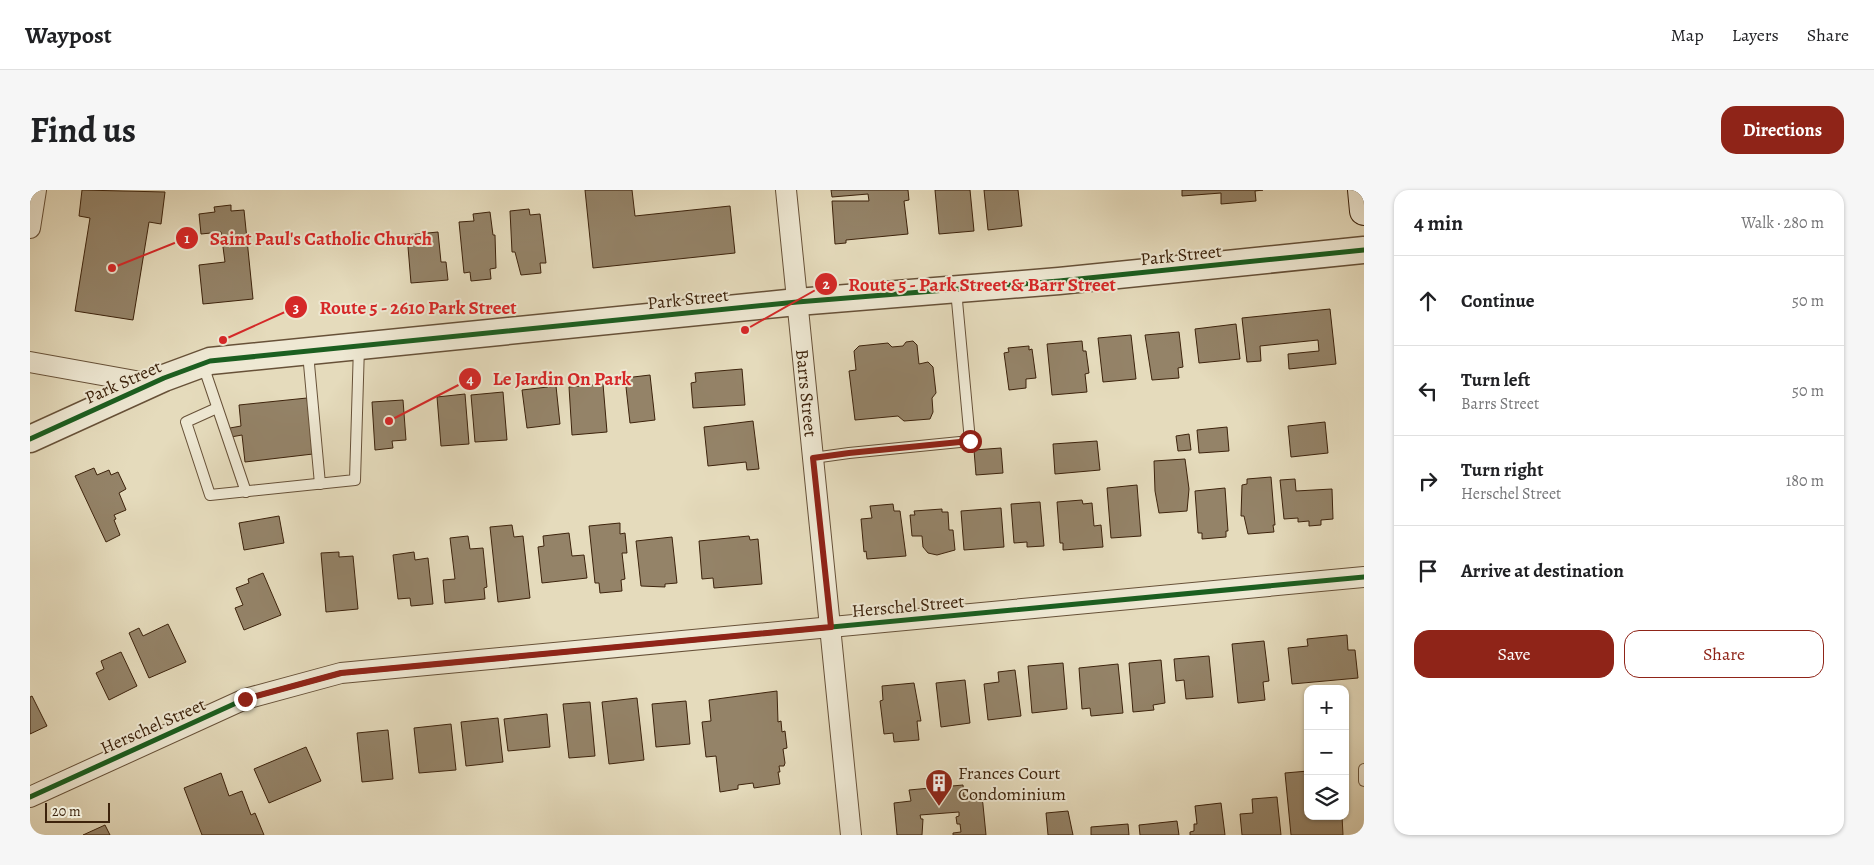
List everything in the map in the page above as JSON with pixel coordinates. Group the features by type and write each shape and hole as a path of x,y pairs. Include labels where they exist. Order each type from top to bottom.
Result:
{"main road":[{"path":"1362,190 1364,211"}],"street":[{"path":"30,228 36,190"},
{"name":"Barrs Street","path":"786,190 851,835"},
{"name":"Park Street","path":"30,439 152,384 210,361 797,302 956,289 1364,250"},
{"path":"30,362 152,384"},
{"name":"Herschel Street","path":"30,797 245,699 341,673 1364,577"}],"lane":[{"path":"813,458 970,441 956,289"},
{"path":"217,408 186,422 210,495 354,480 359,346"},
{"path":"308,352 320,484"},
{"path":"202,364 246,492"},
{"path":"1364,768 1364,781"}],"building":[{"path":"82,190 165,192 161,224 149,222 133,320 75,311 90,218 79,216"},
{"path":"585,190 632,190 635,216 730,206 735,253 593,268"},
{"path":"831,190 908,190 909,200 904,201 908,234 846,240 846,243 835,244 832,201 869,201 868,194 832,197"},
{"path":"935,190 970,190 974,231 939,234"},
{"path":"984,190 1018,190 1022,226 988,230"},
{"path":"1182,190 1263,190 1255,191 1256,201 1221,204 1221,193 1182,196"},
{"path":"231,205 231,211 244,210 253,299 203,304 199,265 225,262 221,232 201,234 199,214 215,212 214,207"},
{"path":"529,209 530,215 540,214 546,263 540,263 541,273 521,275 515,252 512,252 510,211"},
{"path":"490,212 493,235 495,235 496,268 490,269 491,279 471,281 470,272 464,273 459,222 474,221 473,214"},
{"path":"438,232 441,262 446,262 448,280 411,283 407,235"},
{"path":"1330,309 1336,364 1289,369 1288,354 1319,351 1318,340 1260,346 1261,361 1247,362 1242,318"},
{"path":"1236,324 1240,359 1199,363 1195,329"},
{"path":"1179,332 1183,367 1178,368 1179,378 1152,380 1145,335"},
{"path":"1131,335 1136,379 1103,382 1098,338"},
{"path":"913,341 917,345 919,364 928,362 933,367 936,393 932,398 933,412 930,419 904,421 898,416 855,420 849,371 856,370 854,351 859,346 888,343 892,347 903,346 906,342"},
{"path":"1082,341 1083,351 1086,351 1089,373 1085,374 1087,392 1052,395 1047,344"},
{"path":"1029,346 1029,350 1032,349 1036,378 1026,379 1026,388 1009,390 1004,353 1009,352 1008,348"},
{"path":"742,369 745,405 693,408 691,383 696,382 695,373"},
{"path":"650,375 655,420 630,423 625,378"},
{"path":"603,384 607,432 572,435 569,387"},
{"path":"556,386 560,424 527,428 522,390"},
{"path":"503,392 507,440 475,442 471,395"},
{"path":"465,394 469,444 441,446 437,397"},
{"path":"307,398 313,454 245,462 242,435 231,437 230,428 241,426 239,405"},
{"path":"403,400 406,440 392,441 393,448 375,450 372,402"},
{"path":"753,421 759,469 747,470 746,462 708,466 704,427"},
{"path":"1325,422 1328,453 1291,457 1288,426"},
{"path":"1227,427 1229,451 1199,453 1197,430"},
{"path":"1189,434 1191,450 1178,451 1176,436"},
{"path":"1097,441 1100,470 1055,474 1053,444"},
{"path":"1001,448 1003,473 976,475 974,450"},
{"path":"1185,459 1189,489 1187,511 1159,513 1155,491 1154,461"},
{"path":"94,468 97,475 109,470 111,475 118,472 126,489 119,493 126,510 114,515 120,535 106,542 75,476"},
{"path":"1271,477 1274,532 1248,534 1244,516 1241,516 1242,485 1247,484 1247,479"},
{"path":"1295,479 1296,491 1332,489 1333,519 1321,520 1321,525 1309,526 1309,521 1298,522 1298,518 1284,519 1280,480"},
{"path":"1137,485 1141,536 1111,538 1107,488"},
{"path":"1225,488 1228,531 1226,531 1226,537 1202,539 1202,533 1198,533 1195,491"},
{"path":"1082,500 1083,504 1092,503 1094,526 1101,525 1103,547 1063,550 1063,543 1060,543 1057,502"},
{"path":"1040,502 1044,546 1027,547 1027,542 1014,543 1011,504"},
{"path":"893,504 894,511 900,511 906,556 867,559 866,551 864,552 861,519 872,518 870,506"},
{"path":"1001,508 1004,547 964,550 961,511"},
{"path":"942,509 942,512 948,512 949,530 953,530 955,550 937,555 928,553 923,547 922,536 912,536 910,515 915,515 914,511"},
{"path":"279,516 284,543 244,550 239,523"},
{"path":"620,523 620,534 625,533 627,553 622,553 625,579 621,580 622,591 600,593 599,583 595,583 589,526"},
{"path":"512,525 514,537 523,536 530,598 498,602 490,527"},
{"path":"569,533 572,556 584,555 587,578 542,583 538,547 544,546 543,536"},
{"path":"468,536 470,549 483,548 487,587 484,588 485,599 445,603 443,580 455,579 450,538"},
{"path":"749,536 750,540 758,539 762,584 714,588 713,578 702,579 699,541"},
{"path":"672,537 677,583 665,584 665,587 641,586 636,541"},
{"path":"339,552 339,557 353,556 358,609 326,612 321,553"},
{"path":"414,552 415,560 428,558 433,604 411,606 410,598 398,599 393,555"},
{"path":"263,573 281,615 244,630 235,608 243,605 236,588 249,583 248,579"},
{"path":"168,624 186,662 149,678 129,633 139,628 143,636"},
{"path":"1347,635 1348,650 1355,650 1358,678 1292,684 1288,648 1308,646 1307,639"},
{"path":"1264,641 1269,681 1263,682 1265,700 1238,703 1232,644"},
{"path":"121,652 137,686 109,700 96,673 104,669 101,661"},
{"path":"1209,656 1213,697 1186,699 1184,680 1176,681 1174,659"},
{"path":"1161,660 1165,703 1153,705 1154,710 1133,712 1129,663"},
{"path":"1063,663 1067,709 1032,713 1028,666"},
{"path":"1118,664 1123,713 1091,716 1090,708 1082,709 1079,668"},
{"path":"1015,670 1021,716 988,720 984,684 999,682 998,672"},
{"path":"965,680 970,723 941,727 936,683"},
{"path":"914,683 921,721 917,721 919,740 894,742 893,733 884,734 880,701 883,700 882,686"},
{"path":"777,691 778,722 781,721 782,732 785,731 787,748 783,749 784,766 779,766 780,784 754,788 753,783 738,785 738,789 720,792 716,756 706,757 702,722 711,721 709,700"},
{"path":"32,696 47,726 30,734 30,697"},
{"path":"637,698 644,760 609,764 602,702"},
{"path":"686,701 690,744 656,747 652,704"},
{"path":"590,702 595,756 569,758 563,704"},
{"path":"547,714 550,747 508,751 504,719"},
{"path":"498,718 503,762 466,766 461,722"},
{"path":"451,724 456,770 419,773 414,728"},
{"path":"388,730 393,779 362,782 357,733"},
{"path":"306,747 321,781 269,803 254,769"},
{"path":"1304,771 1304,820 1342,820 1343,835 1291,835 1285,773"},
{"path":"221,773 229,796 242,791 251,815 255,813 264,835 202,835 184,788"},
{"name":"Frances Court Condominium","path":"963,785 964,796 982,795 986,835 953,835 953,833 961,832 960,824 957,824 956,817 959,816 959,812 920,815 921,819 923,819 922,835 897,835 894,803 911,801 909,790"},
{"path":"1277,797 1281,835 1242,835 1240,814 1253,813 1252,799"},
{"path":"1221,803 1225,835 1190,835 1190,832 1194,831 1194,824 1197,824 1195,806"},
{"path":"1068,811 1073,835 1048,835 1046,813"},
{"path":"1177,821 1179,835 1140,835 1139,825"},
{"path":"1128,824 1129,835 1091,835 1091,827"},
{"path":"105,825 110,835 83,835"}],"cycle path":[{"path":"30,439 164,378 210,361 797,302 1059,281 1364,250"},
{"path":"30,797 245,699 341,673 1364,577"}],"place":[{"name":"Saint Paul's Catholic Church","path":"112,268"},
{"name":"Route 5 - Park Street & Barr Street","path":"745,330"},
{"name":"Route 5 - 2610 Park Street","path":"223,340"},
{"name":"Le Jardin On Park","path":"389,421"},
{"name":"Frances Court Condominium","path":"939,807"}],"route":[{"path":"245,699 341,673 831,627 813,458 970,441"}]}
